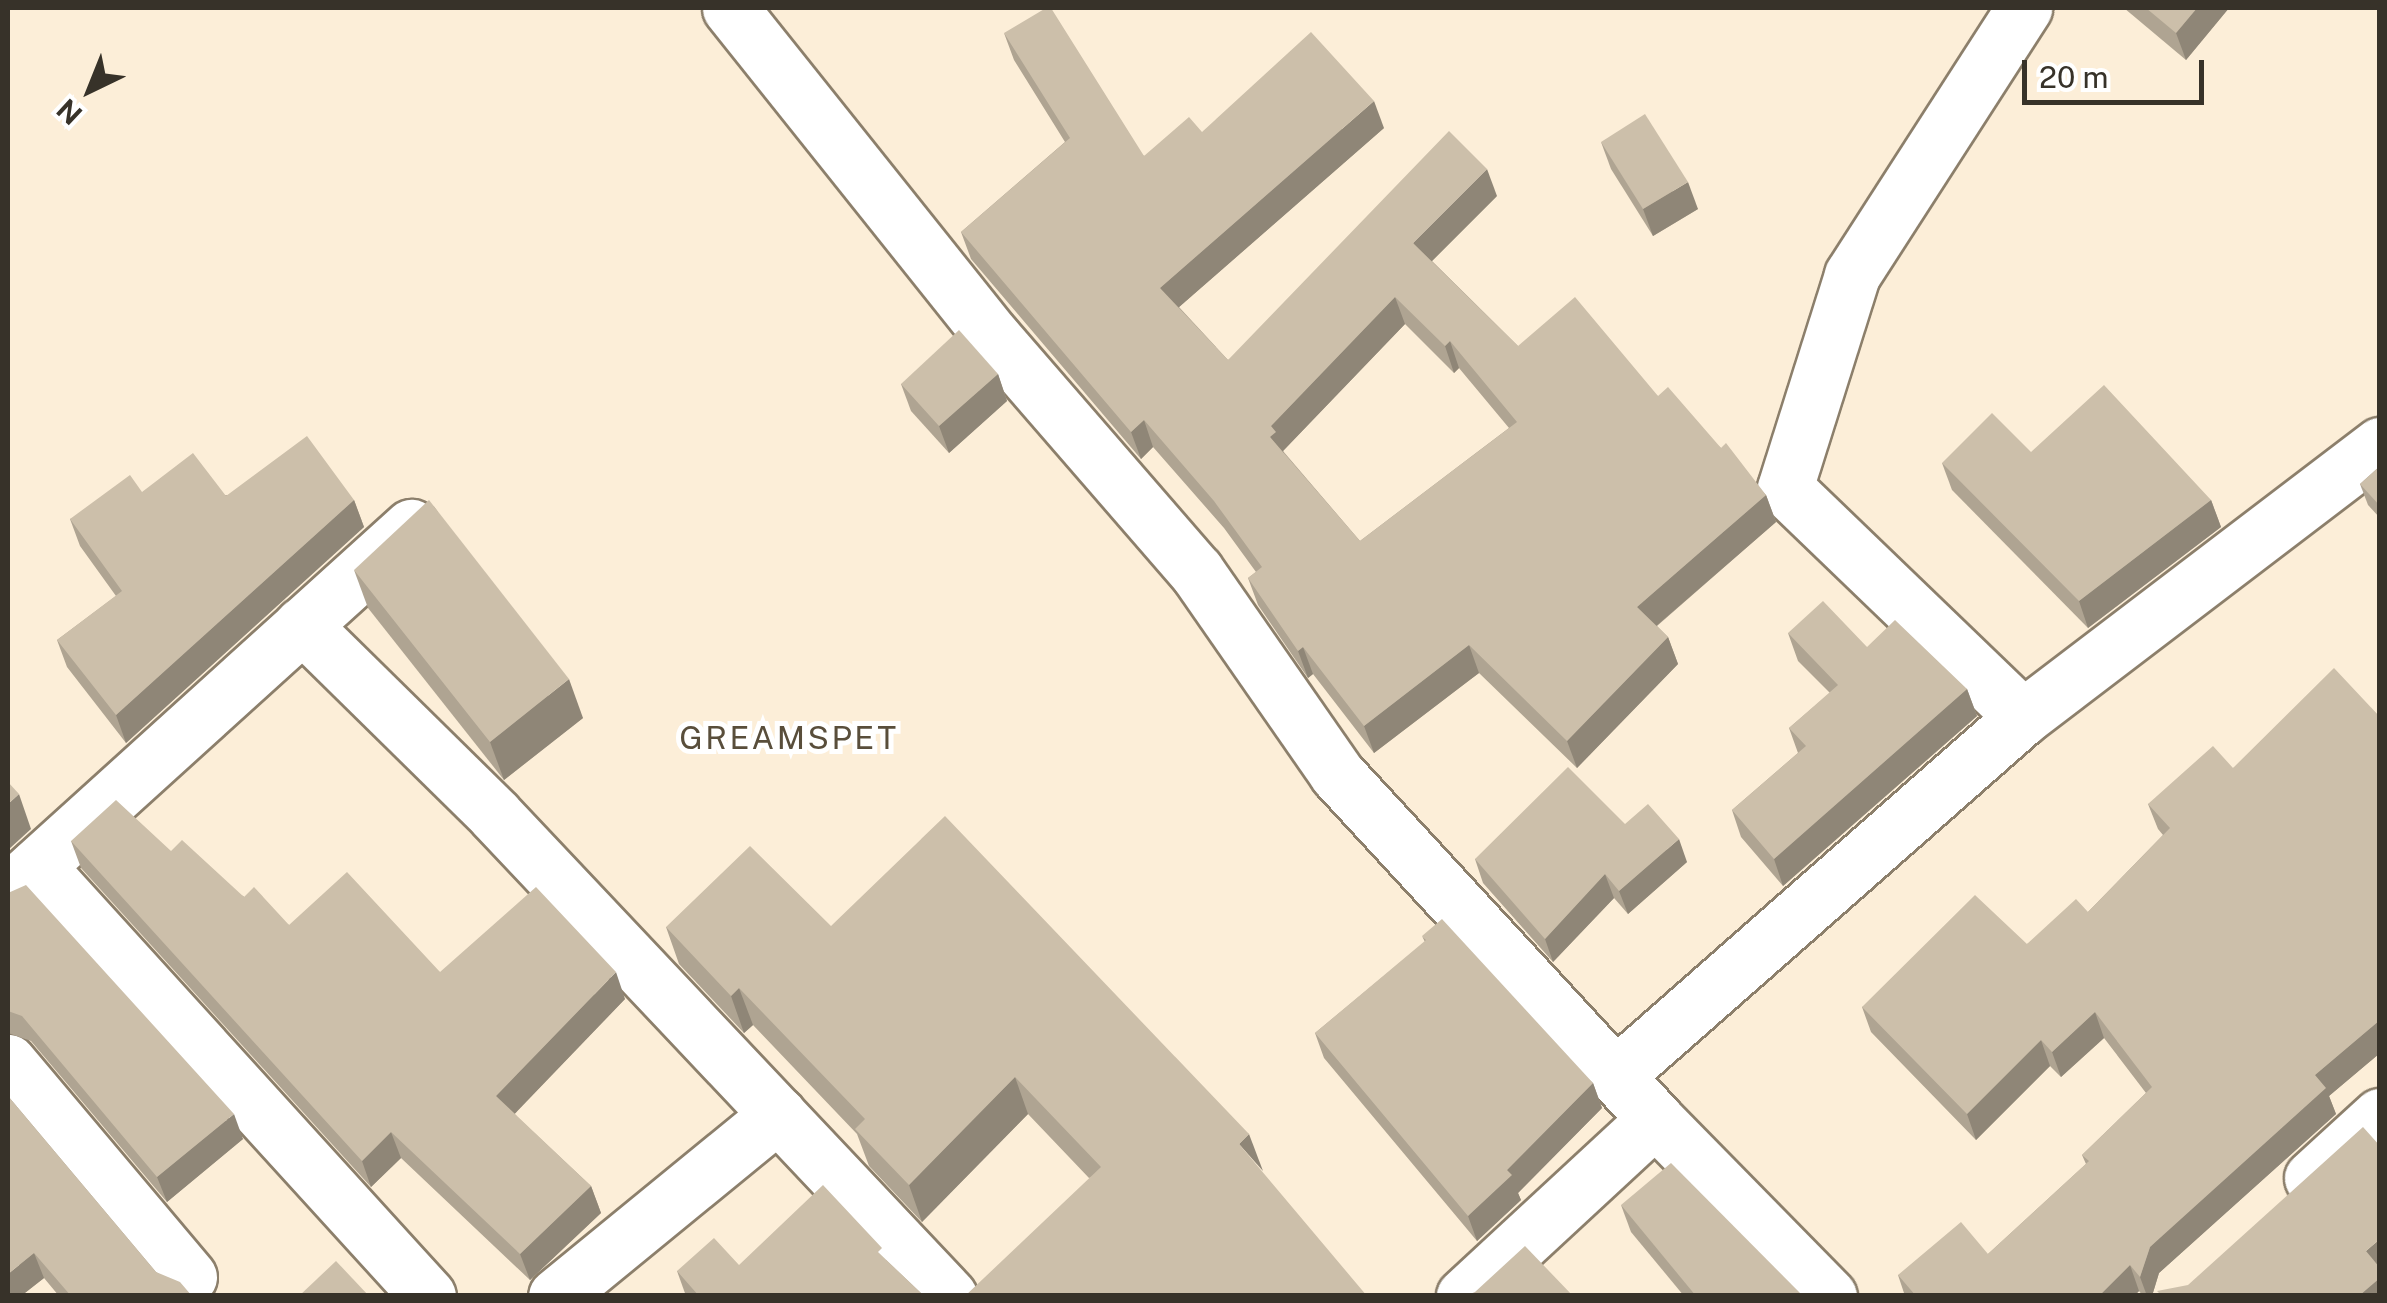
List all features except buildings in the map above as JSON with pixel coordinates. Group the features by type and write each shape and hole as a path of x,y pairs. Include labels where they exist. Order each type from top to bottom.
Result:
{"street":[{"path":"730,8 993,336 1196,571 1337,774 1655,1119 1829,1296"},
{"path":"2023,718 1785,488 1852,275 2024,8"},
{"path":"1616,1075 2023,718 2380,445"},
{"path":"411,527 22,879 428,1296"},
{"path":"302,625 494,814 949,1296"},
{"path":"8,1062 189,1277"},
{"path":"556,1296 778,1114"},
{"path":"2279,1208 2380,1116"},
{"path":"1464,1296 1655,1119"}],"district":[{"name":"GREAMSPET","path":"789,738"}]}
